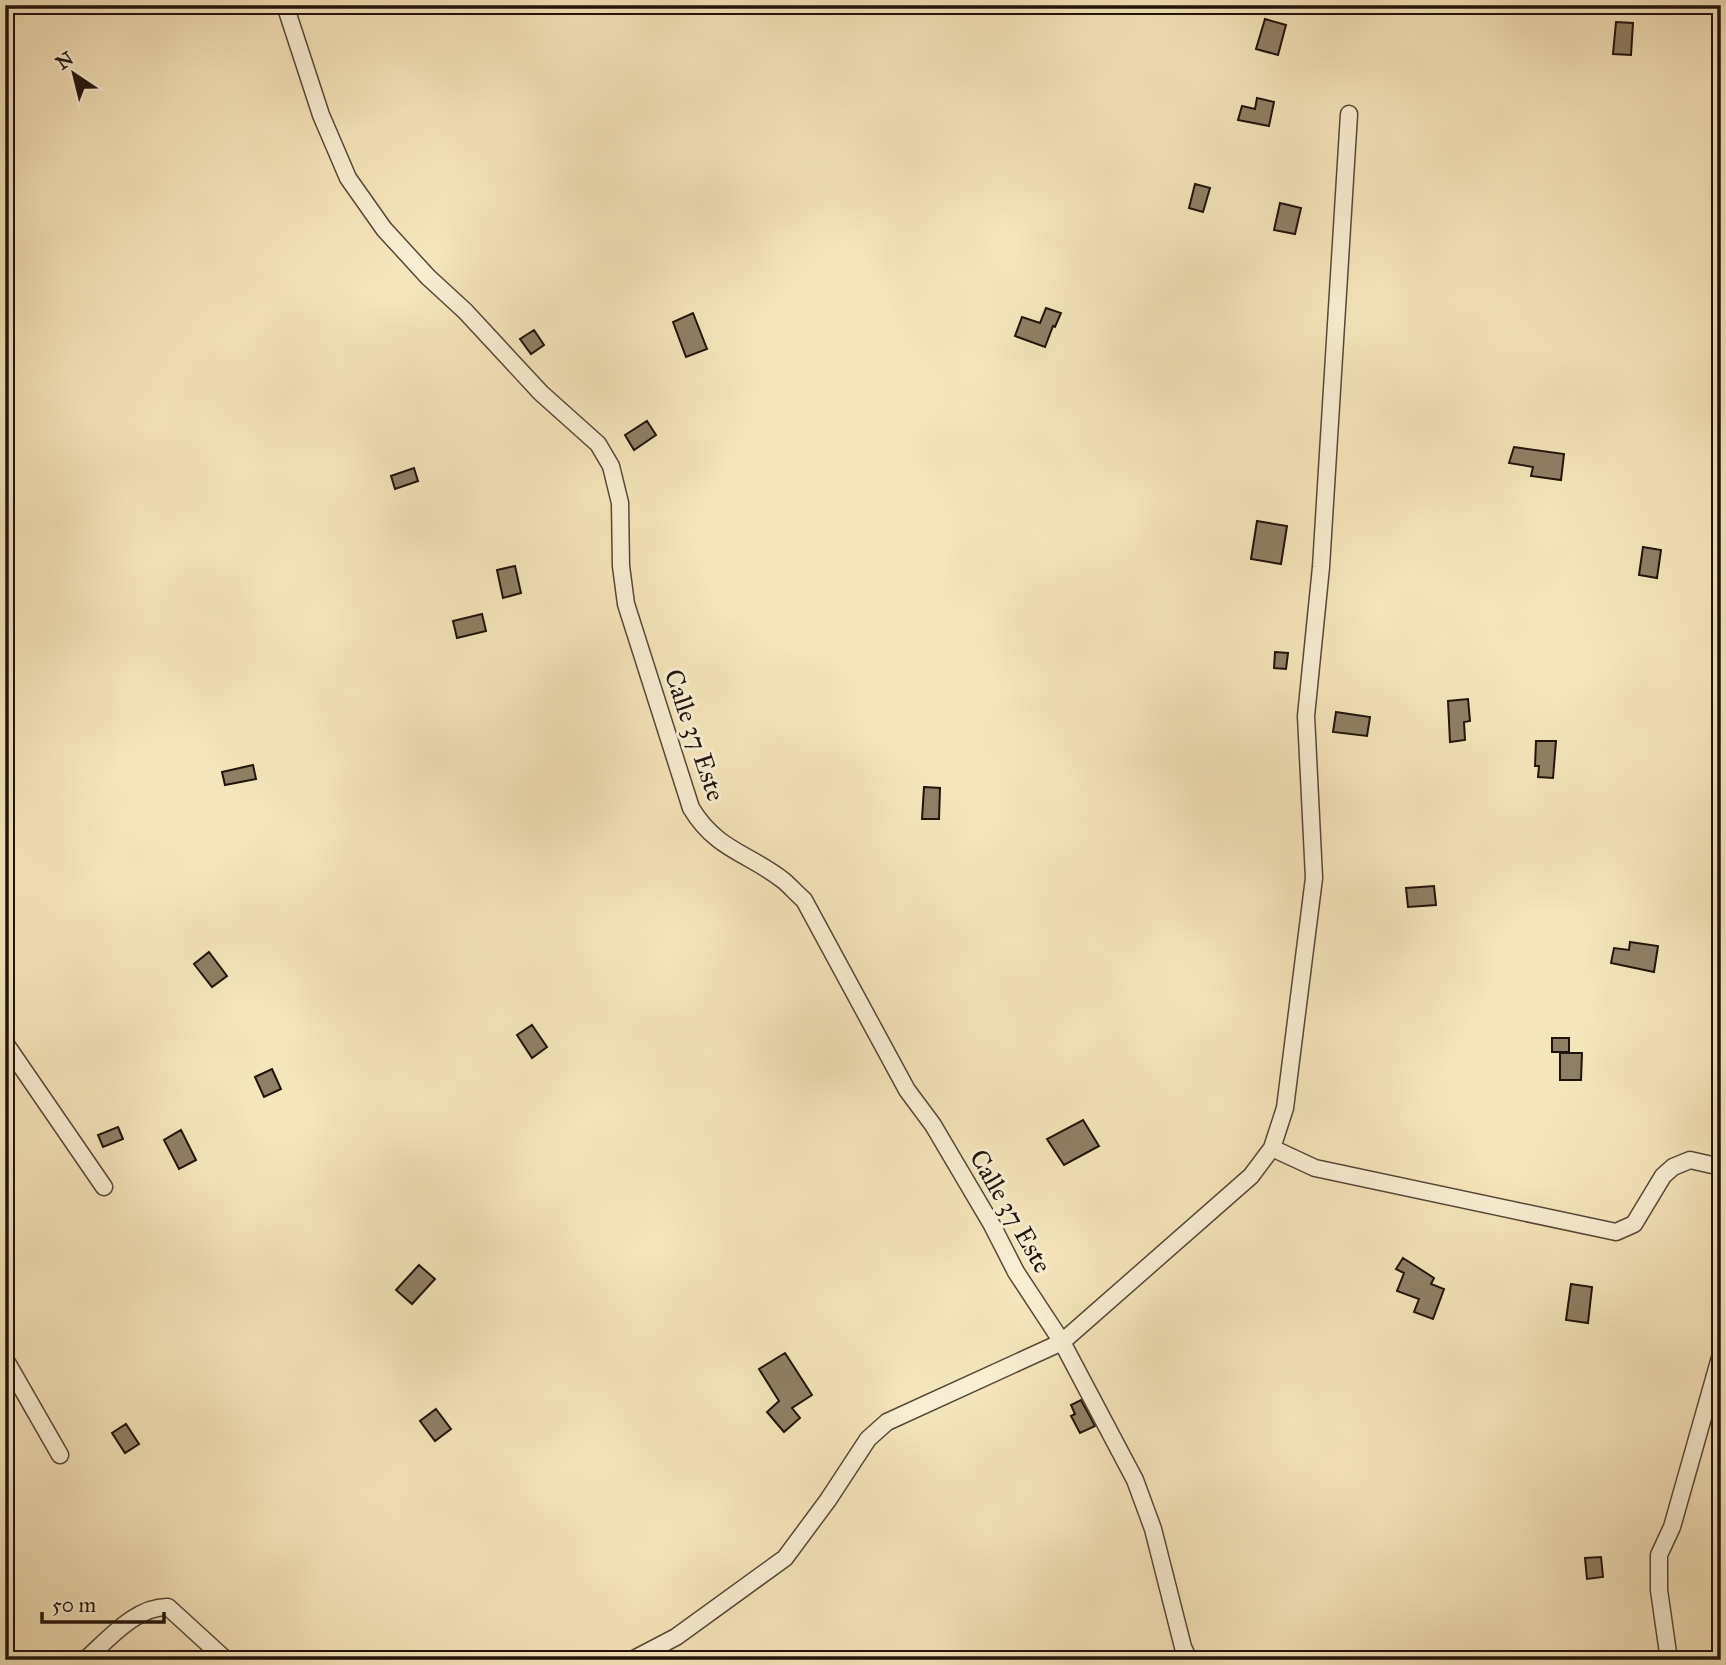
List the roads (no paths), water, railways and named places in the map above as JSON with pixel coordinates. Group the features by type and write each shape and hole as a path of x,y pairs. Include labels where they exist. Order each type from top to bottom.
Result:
{"street":[{"name":"Calle 37 Este","path":"285,5 321,115 348,178 377,219 428,277 465,311 541,393 598,444 611,466 620,503 621,566 626,604 691,808 702,826 727,847 783,880 804,900 908,1090 933,1125 992,1225 1016,1272 1062,1342 1135,1480 1153,1529 1183,1647 1189,1660"},
{"path":"632,1660 676,1637 785,1558 868,1439 887,1422 1062,1342 1251,1176 1272,1148 1286,1108 1314,878 1306,716 1321,566 1349,114"},
{"path":"5,1042 104,1186"},
{"path":"1272,1148 1315,1168 1616,1232 1634,1224 1663,1176 1673,1167 1690,1160 1721,1167"},
{"path":"1669,1660 1659,1590 1659,1555 1672,1527 1721,1354"},
{"path":"5,1359 60,1455"},
{"path":"85,1660 139,1614 157,1606 168,1607 226,1660"}]}
